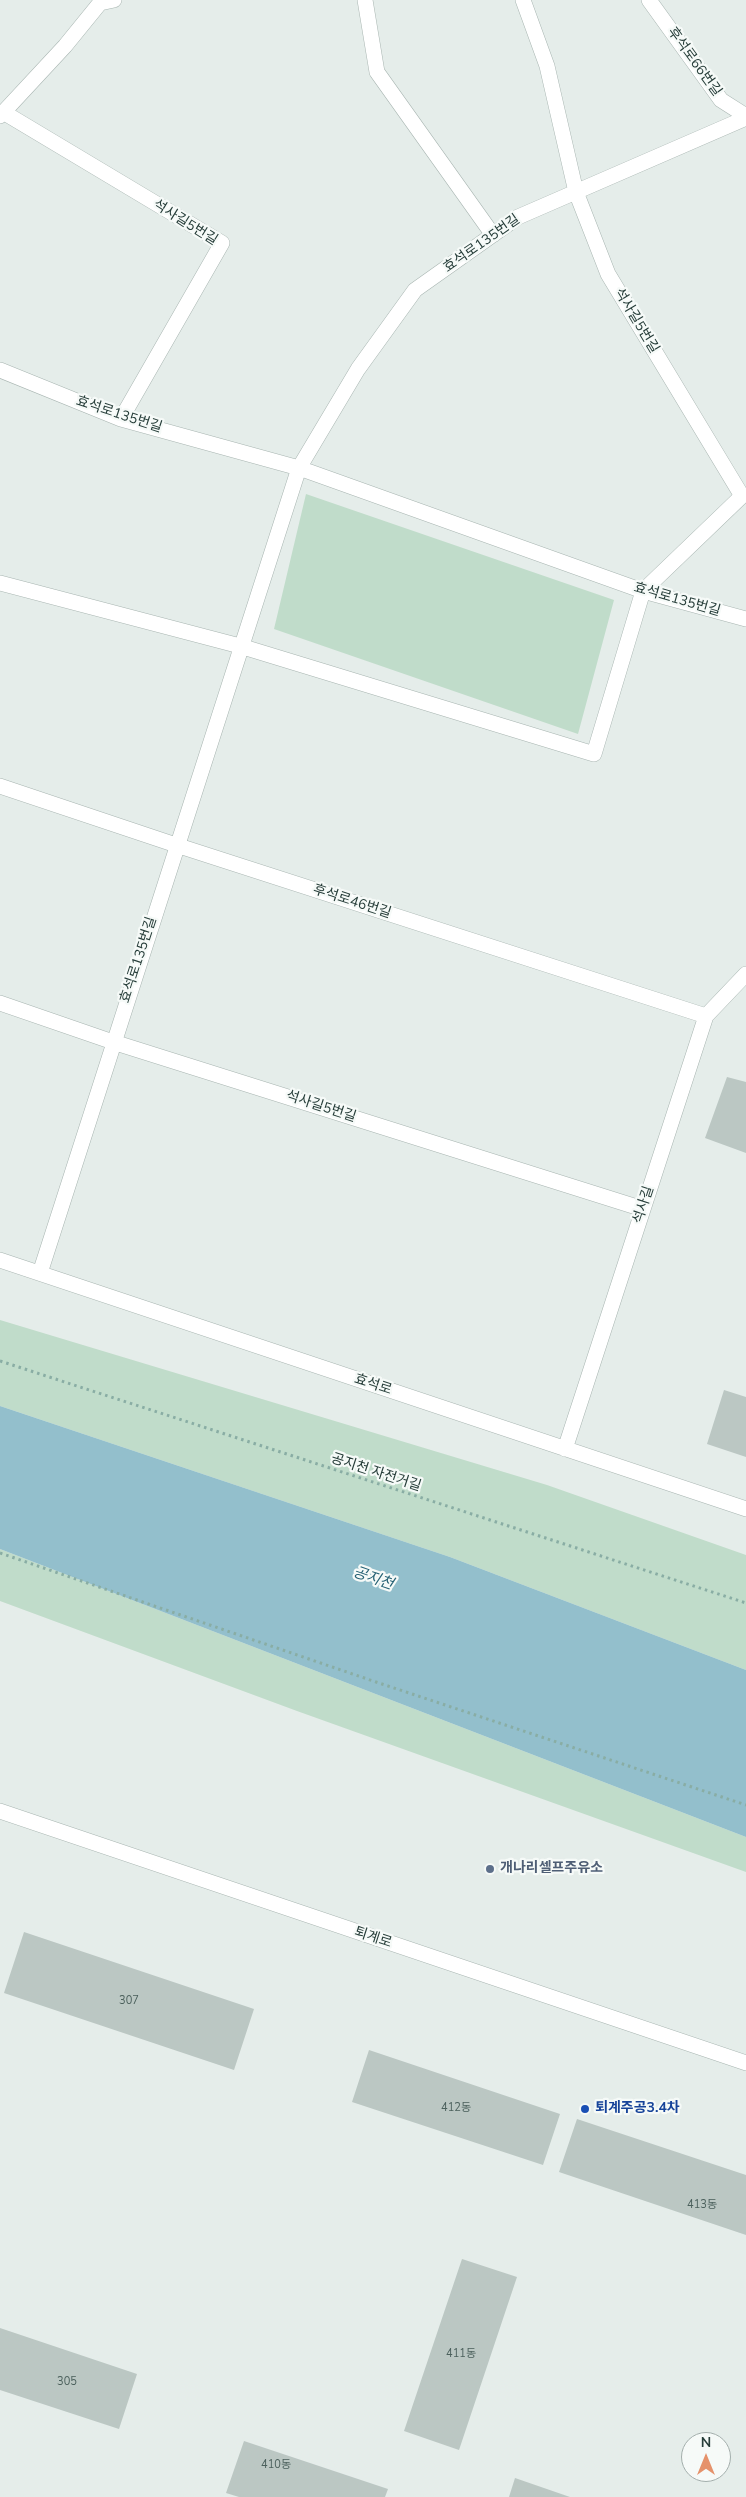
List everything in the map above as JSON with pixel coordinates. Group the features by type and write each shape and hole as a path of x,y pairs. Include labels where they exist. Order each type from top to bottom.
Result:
{"street":[{"name":"석사길5번길","path":"114,0 100,3 65,46 2,114 222,244 121,419"},
{"path":"365,0 377,72 493,235"},
{"name":"석사길5번길","path":"523,0 547,66 576,192 608,274 742,496 643,591"},
{"name":"후석로66번길","path":"649,0 721,100 746,117"},
{"name":"효석로135번길","path":"40,1273 240,646 299,468 358,369 415,290 518,217 746,117"},
{"name":"효석로135번길","path":"0,370 121,419 299,468 643,591 746,619"},
{"path":"0,583 240,646 594,754 643,591"},
{"name":"후석로46번길","path":"0,786 176,845 706,1016"},
{"name":"석사길","path":"565,1449 706,1016 746,974"},
{"name":"석사길5번길","path":"0,1003 113,1042 643,1209"},
{"name":"효석로","path":"0,1260 746,1509"},
{"name":"퇴계로","path":"0,1811 746,2063"}],"path":[{"name":"공지천 자전거길","path":"0,1361 242,1442 746,1603"},
{"path":"0,1553 385,1685 746,1805"}],"green space":[{"path":"306,494 614,600 578,734 274,629"},
{"path":"0,1320 547,1485 746,1555 746,1670 450,1557 0,1406"},
{"path":"0,1549 746,1837 746,1872 297,1711 0,1601"}],"water":[{"name":"공지천","path":"0,1406 450,1557 746,1670 746,1837 0,1549"}],"building":[{"path":"727,1077 746,1082 746,1153 705,1138"},
{"path":"724,1390 746,1397 746,1457 707,1444"},
{"path":"24,1932 254,2009 234,2070 4,1993"},
{"path":"369,2050 560,2114 543,2165 352,2102"},
{"path":"577,2119 746,2175 746,2235 559,2172"},
{"path":"462,2259 517,2277 459,2450 404,2431"},
{"path":"0,2328 137,2374 119,2429 0,2390"},
{"path":"244,2441 388,2489 385,2497 239,2497 226,2493"},
{"path":"515,2478 570,2497 509,2497"}],"place":[{"name":"개나리셀프주유소","path":"490,1869"},
{"name":"퇴계주공3.4차","path":"585,2109"}]}
